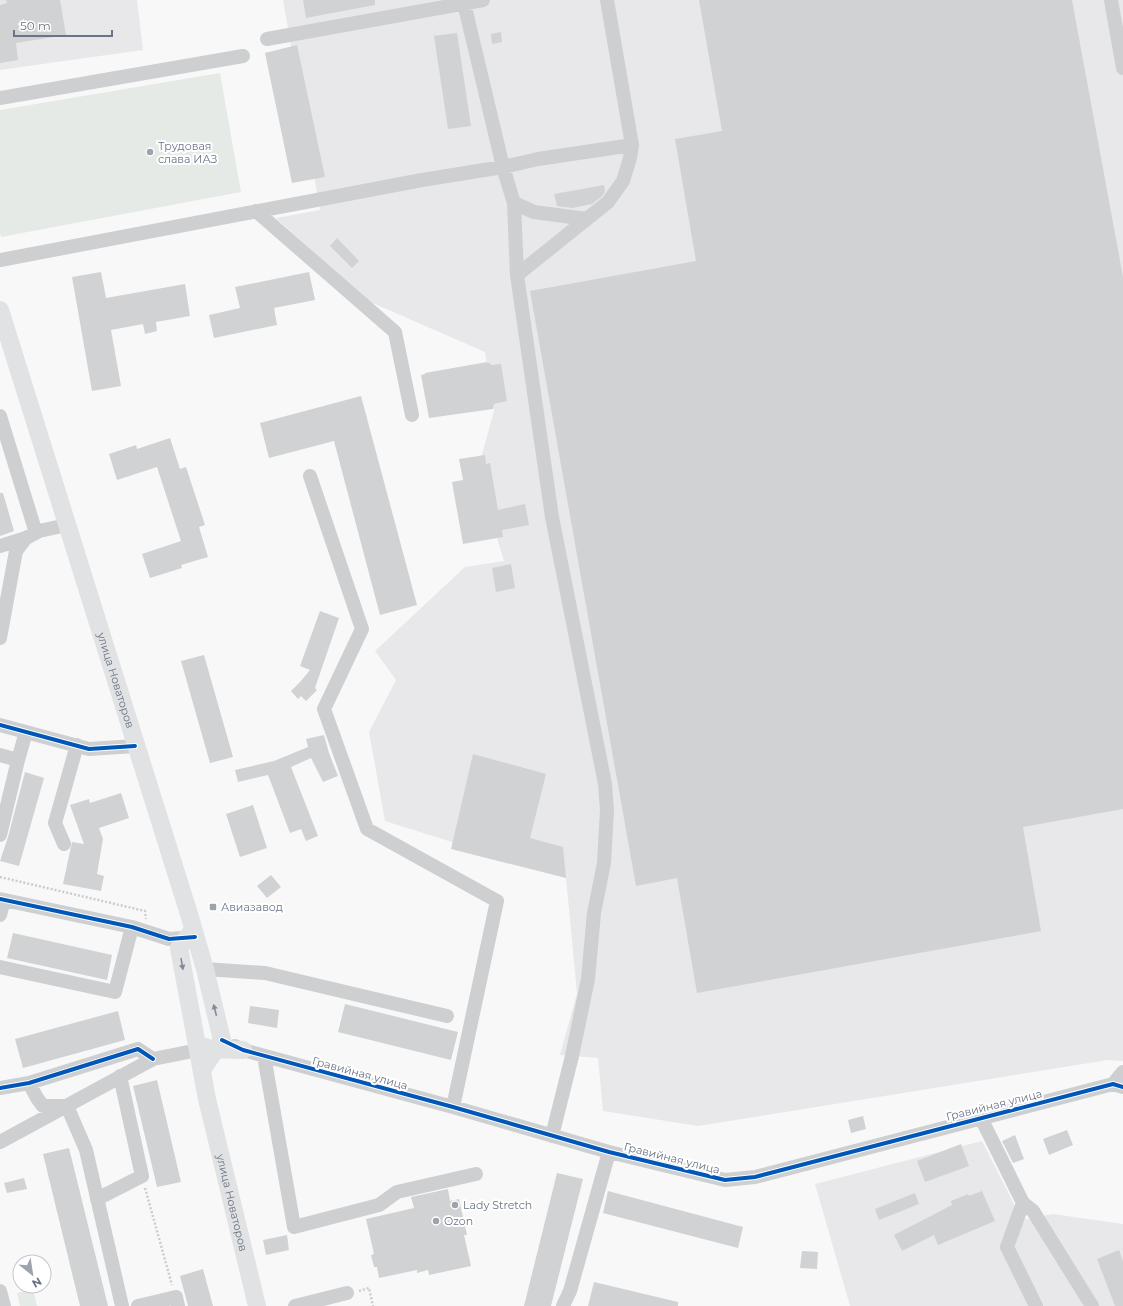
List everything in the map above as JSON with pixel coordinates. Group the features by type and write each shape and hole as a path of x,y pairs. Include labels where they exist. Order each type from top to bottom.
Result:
{"main road":[{"name":"улица Новаторов","path":"0,310 3,332 67,525 136,746 204,969 222,1040"},
{"name":"улица Новаторов","path":"192,933 179,948 207,1099 257,1306"},
{"path":"202,1070 222,1040"},
{"path":"196,1042 208,1049 243,1050"}],"street":[{"path":"267,39 483,0"},
{"path":"517,275 608,202 623,181 630,158 632,145 607,0"},
{"path":"1111,0 1123,68"},
{"path":"464,3 503,167 514,203 517,275 552,517 605,784 607,810 604,863 594,913 588,979 572,1056 552,1136"},
{"path":"0,98 243,56"},
{"path":"0,260 422,180 503,167 538,159 632,145"},
{"path":"514,203 534,212 587,219"},
{"path":"256,211 395,332 412,415"},
{"path":"0,416 31,535"},
{"path":"310,476 362,629 324,710 367,829 497,901 454,1108"},
{"path":"0,546 31,535 67,525"},
{"path":"0,638 16,550 31,535"},
{"path":"0,725 89,748 136,746"},
{"path":"0,835 26,732"},
{"path":"64,844 55,823 77,745"},
{"path":"0,755 18,760"},
{"path":"0,915 2,899 132,928 169,939 192,933"},
{"path":"0,967 115,992 132,928"},
{"path":"204,969 265,973 447,1016"},
{"name":"Гравийная улица","path":"222,1040 243,1050 264,1056 609,1152 725,1180 755,1177 981,1118 1118,1085"},
{"path":"0,1142 153,1059 196,1042"},
{"path":"0,1088 29,1083 138,1049 153,1059"},
{"path":"264,1056 294,1227 379,1205 397,1192 476,1174"},
{"path":"1118,1085 1123,1072"},
{"path":"97,1199 142,1176 120,1076"},
{"path":"29,1083 43,1106 67,1106"},
{"path":"67,1106 86,1150 122,1306"},
{"path":"981,1118 1024,1203 1033,1211 1092,1306"},
{"path":"563,1306 570,1291 609,1152"},
{"path":"1024,1203 1007,1247 1036,1306"},
{"path":"0,1291 4,1306"},
{"path":"295,1306 347,1293"},
{"path":"138,1306 177,1302"}],"path":[{"path":"142,1176 177,1302"},
{"path":"347,1293 369,1288 373,1306"}],"shaded area":[{"path":"0,0 137,0 143,50 0,70"},
{"path":"283,0 1123,0 1123,1061 1108,1060 698,1126 603,1111 598,1058 560,1055 577,993 566,878 385,821 369,732 396,680 375,651 465,567 504,561 477,472 494,411 485,352 368,301 276,218 320,210"},
{"path":"220,73 241,192 1,237 0,110"},
{"path":"982,1141 1022,1220 1053,1214 1123,1224 1123,1306 850,1306 815,1184"},
{"path":"17,1294 34,1294 37,1306 20,1306"}],"building":[{"path":"6,0 60,0 66,35 16,43 18,60 0,63 0,5 7,3"},
{"path":"303,0 375,0 375,5 306,18"},
{"path":"699,0 1072,0 1123,277 1123,809 1023,827 1041,931 697,993 677,878 636,886 530,291 696,261 675,139 722,131"},
{"path":"501,32 502,42 492,44 491,34"},
{"path":"457,33 471,126 448,129 434,36"},
{"path":"297,45 325,177 292,183 265,53"},
{"path":"604,185 605,192 592,204 572,208 557,206 554,194"},
{"path":"337,238 359,261 352,268 330,246"},
{"path":"101,272 106,298 185,284 190,316 156,322 157,331 145,334 143,324 111,330 121,386 92,391 72,277"},
{"path":"309,272 315,300 274,308 277,325 214,338 209,315 240,308 235,287"},
{"path":"487,362 491,365 501,364 507,401 494,404 493,409 429,418 421,375"},
{"path":"361,396 417,605 380,615 334,441 269,458 260,423"},
{"path":"170,438 180,469 186,467 205,525 199,527 208,557 181,565 182,568 150,578 142,554 181,541 157,467 117,480 109,454 136,445 137,449"},
{"path":"485,455 486,464 490,463 498,510 525,504 529,525 502,530 503,537 463,544 452,482 463,480 459,459"},
{"path":"0,493 3,493 14,531 0,536"},
{"path":"511,564 515,588 496,592 492,568"},
{"path":"320,611 339,618 315,688 317,690 306,701 301,696 298,699 291,691 310,670 300,666"},
{"path":"204,655 233,757 210,763 181,661"},
{"path":"324,735 338,776 323,782 311,758 291,767 318,836 306,841 301,829 290,833 268,775 238,782 235,770 274,761 308,747 306,739"},
{"path":"473,754 546,774 530,838 563,847 566,878 451,849"},
{"path":"25,772 44,778 19,866 0,861 8,837"},
{"path":"121,793 129,818 99,828 103,839 97,874 104,876 101,891 63,884 72,842 84,844 70,805 89,799 90,803"},
{"path":"253,805 267,848 240,857 226,814"},
{"path":"271,875 281,887 267,898 257,886"},
{"path":"13,933 112,955 107,980 7,958"},
{"path":"345,1004 458,1032 451,1060 338,1032"},
{"path":"250,1006 279,1010 277,1028 248,1023"},
{"path":"118,1011 125,1040 23,1068 15,1039"},
{"path":"157,1080 181,1182 157,1187 133,1086"},
{"path":"863,1116 866,1129 851,1133 848,1120"},
{"path":"1067,1130 1073,1145 1049,1155 1043,1139"},
{"path":"1015,1135 1024,1159 1013,1163 1002,1141"},
{"path":"961,1144 969,1166 925,1182 917,1161"},
{"path":"69,1148 108,1306 80,1306 43,1154"},
{"path":"557,1173 583,1179 551,1306 524,1306"},
{"path":"24,1178 27,1189 7,1193 4,1183"},
{"path":"448,1189 450,1201 459,1199 467,1235 464,1235 471,1266 429,1275 428,1270 417,1273 417,1270 379,1278 377,1267 374,1267 371,1255 374,1254 366,1219 414,1208 411,1197"},
{"path":"608,1191 743,1227 738,1248 603,1213"},
{"path":"982,1191 995,1221 938,1245 934,1235 902,1251 894,1235 952,1205 951,1201 968,1194 969,1196"},
{"path":"915,1193 919,1204 879,1220 875,1209"},
{"path":"287,1235 289,1250 266,1255 263,1240"},
{"path":"1119,1250 1123,1261 1123,1306 1115,1306 1097,1259"},
{"path":"802,1251 818,1252 817,1269 800,1268"},
{"path":"203,1269 213,1306 188,1306 180,1276"},
{"path":"594,1282 678,1302 678,1306 588,1306"}],"cycle path":[{"path":"0,725 89,749 135,746"},
{"path":"0,899 132,927 169,939 195,937"},
{"path":"222,1040 243,1050 453,1107 609,1152 725,1180 755,1177 1113,1084 1123,1087"},
{"path":"0,1088 29,1083 138,1049 153,1059"}],"place":[{"name":"Трудовая слава ИАЗ","path":"150,152"},
{"name":"Авиазавод","path":"213,907"},
{"name":"Lady Stretch","path":"455,1205"},
{"name":"Ozon","path":"436,1221"}]}
